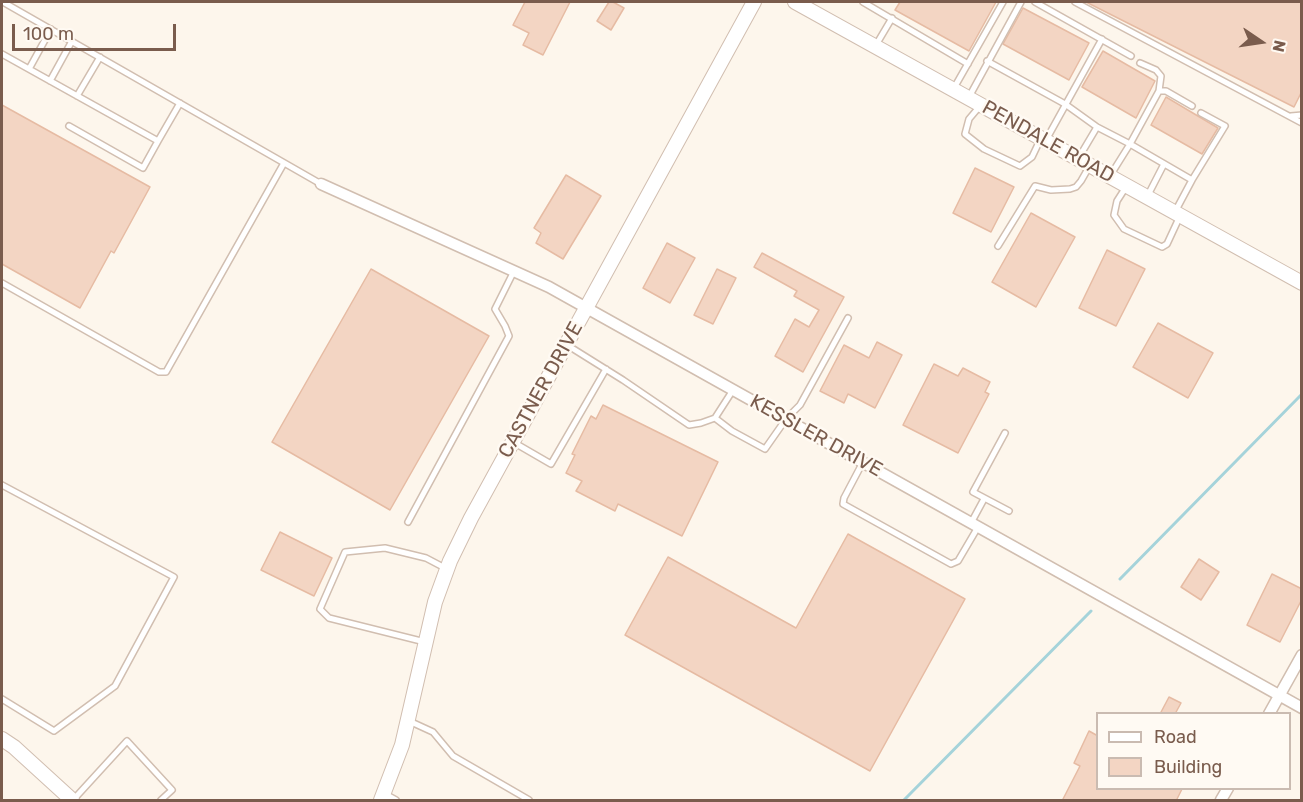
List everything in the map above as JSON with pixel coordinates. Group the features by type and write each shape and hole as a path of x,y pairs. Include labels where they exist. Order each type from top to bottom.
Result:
{"street":[{"name":"CASTNER DRIVE","path":"387,798 408,720 435,602 447,568 471,518 754,2"},
{"name":"PENDALE ROAD","path":"795,2 1302,283"},
{"name":"KESSLER DRIVE","path":"321,184 549,287 1302,708"},
{"path":"1270,712 1302,655"},
{"path":"2,739 14,747 73,801"}],"lane":[{"path":"3,2 321,184"},
{"path":"863,2 968,64"},
{"path":"953,89 1003,2"},
{"path":"968,99 1020,2"},
{"path":"1035,2 1131,56"},
{"path":"1075,2 1302,123"},
{"path":"875,46 892,18"},
{"path":"28,69 51,29"},
{"path":"981,105 969,119 965,134 984,149 1020,166 1032,157 1102,39"},
{"path":"50,81 72,41"},
{"path":"2,54 158,141"},
{"path":"77,96 100,57"},
{"path":"987,61 1065,104 1097,127 1192,180"},
{"path":"1110,177 1159,91 1161,76 1156,70 1140,63"},
{"path":"1159,91 1166,91 1192,106"},
{"path":"69,126 143,168 180,103"},
{"path":"1126,186 1117,201 1114,214 1124,229 1162,247 1167,244 1192,180 1225,126 1201,113"},
{"path":"1289,116 1302,114"},
{"path":"998,246 1035,186 1060,190 1076,187 1097,127"},
{"path":"2,283 159,372 166,372 284,162"},
{"path":"1147,197 1164,164"},
{"path":"408,522 509,336 495,309 514,271"},
{"path":"715,418 765,449 786,419 800,405 848,318"},
{"path":"566,344 688,425 715,418 733,390"},
{"path":"513,442 551,464 606,369"},
{"path":"1005,433 973,492 1009,511"},
{"path":"863,462 843,504 951,564 958,561 984,499"},
{"path":"2,485 174,577 115,686 54,730 2,699"},
{"path":"425,643 328,618 320,609 345,552 385,548 426,558 447,568"},
{"path":"408,720 432,732 453,756 529,801"},
{"path":"73,801 127,741 172,790 160,801"}],"building":[{"path":"525,2 570,2 543,55 523,45 529,33 513,25"},
{"path":"609,2 624,8 611,30 597,21"},
{"path":"900,2 996,2 969,51 895,10"},
{"path":"1086,2 1302,2 1302,91 1294,107"},
{"path":"1023,8 1089,43 1069,80 1003,44"},
{"path":"1103,51 1155,81 1136,118 1082,87"},
{"path":"1166,97 1218,128 1202,154 1151,125"},
{"path":"2,105 150,187 114,253 111,251 80,308 2,264"},
{"path":"975,168 1014,187 991,232 953,213"},
{"path":"566,175 601,196 563,259 536,243 541,233 534,228"},
{"path":"1031,213 1075,237 1036,307 992,282"},
{"path":"667,243 695,258 670,303 643,288"},
{"path":"1107,250 1145,269 1116,326 1079,308"},
{"path":"762,253 844,297 803,372 775,356 795,319 809,327 819,310 794,296 797,291 754,267"},
{"path":"371,269 489,336 390,510 272,442"},
{"path":"717,269 736,278 713,324 694,315"},
{"path":"1158,323 1213,353 1188,398 1133,367"},
{"path":"877,342 902,355 875,408 848,394 844,403 820,391 844,345 869,358"},
{"path":"934,364 958,376 963,368 990,382 985,392 989,394 958,453 903,425"},
{"path":"603,405 718,462 682,536 618,504 615,511 576,491 582,481 566,473 575,455 572,454 591,416 596,419"},
{"path":"280,532 332,558 314,596 261,570"},
{"path":"848,534 965,599 870,771 625,635 668,557 796,628"},
{"path":"1199,559 1219,572 1201,600 1181,587"},
{"path":"1272,574 1302,589 1302,599 1280,642 1247,625"},
{"path":"1169,697 1181,703 1176,712 1161,712"},
{"path":"1089,731 1096,735 1096,790 1182,790 1176,801 1062,801 1080,766 1074,763"}],"waterway":[{"path":"1120,579 1302,394"},
{"path":"904,800 1091,611"}]}
